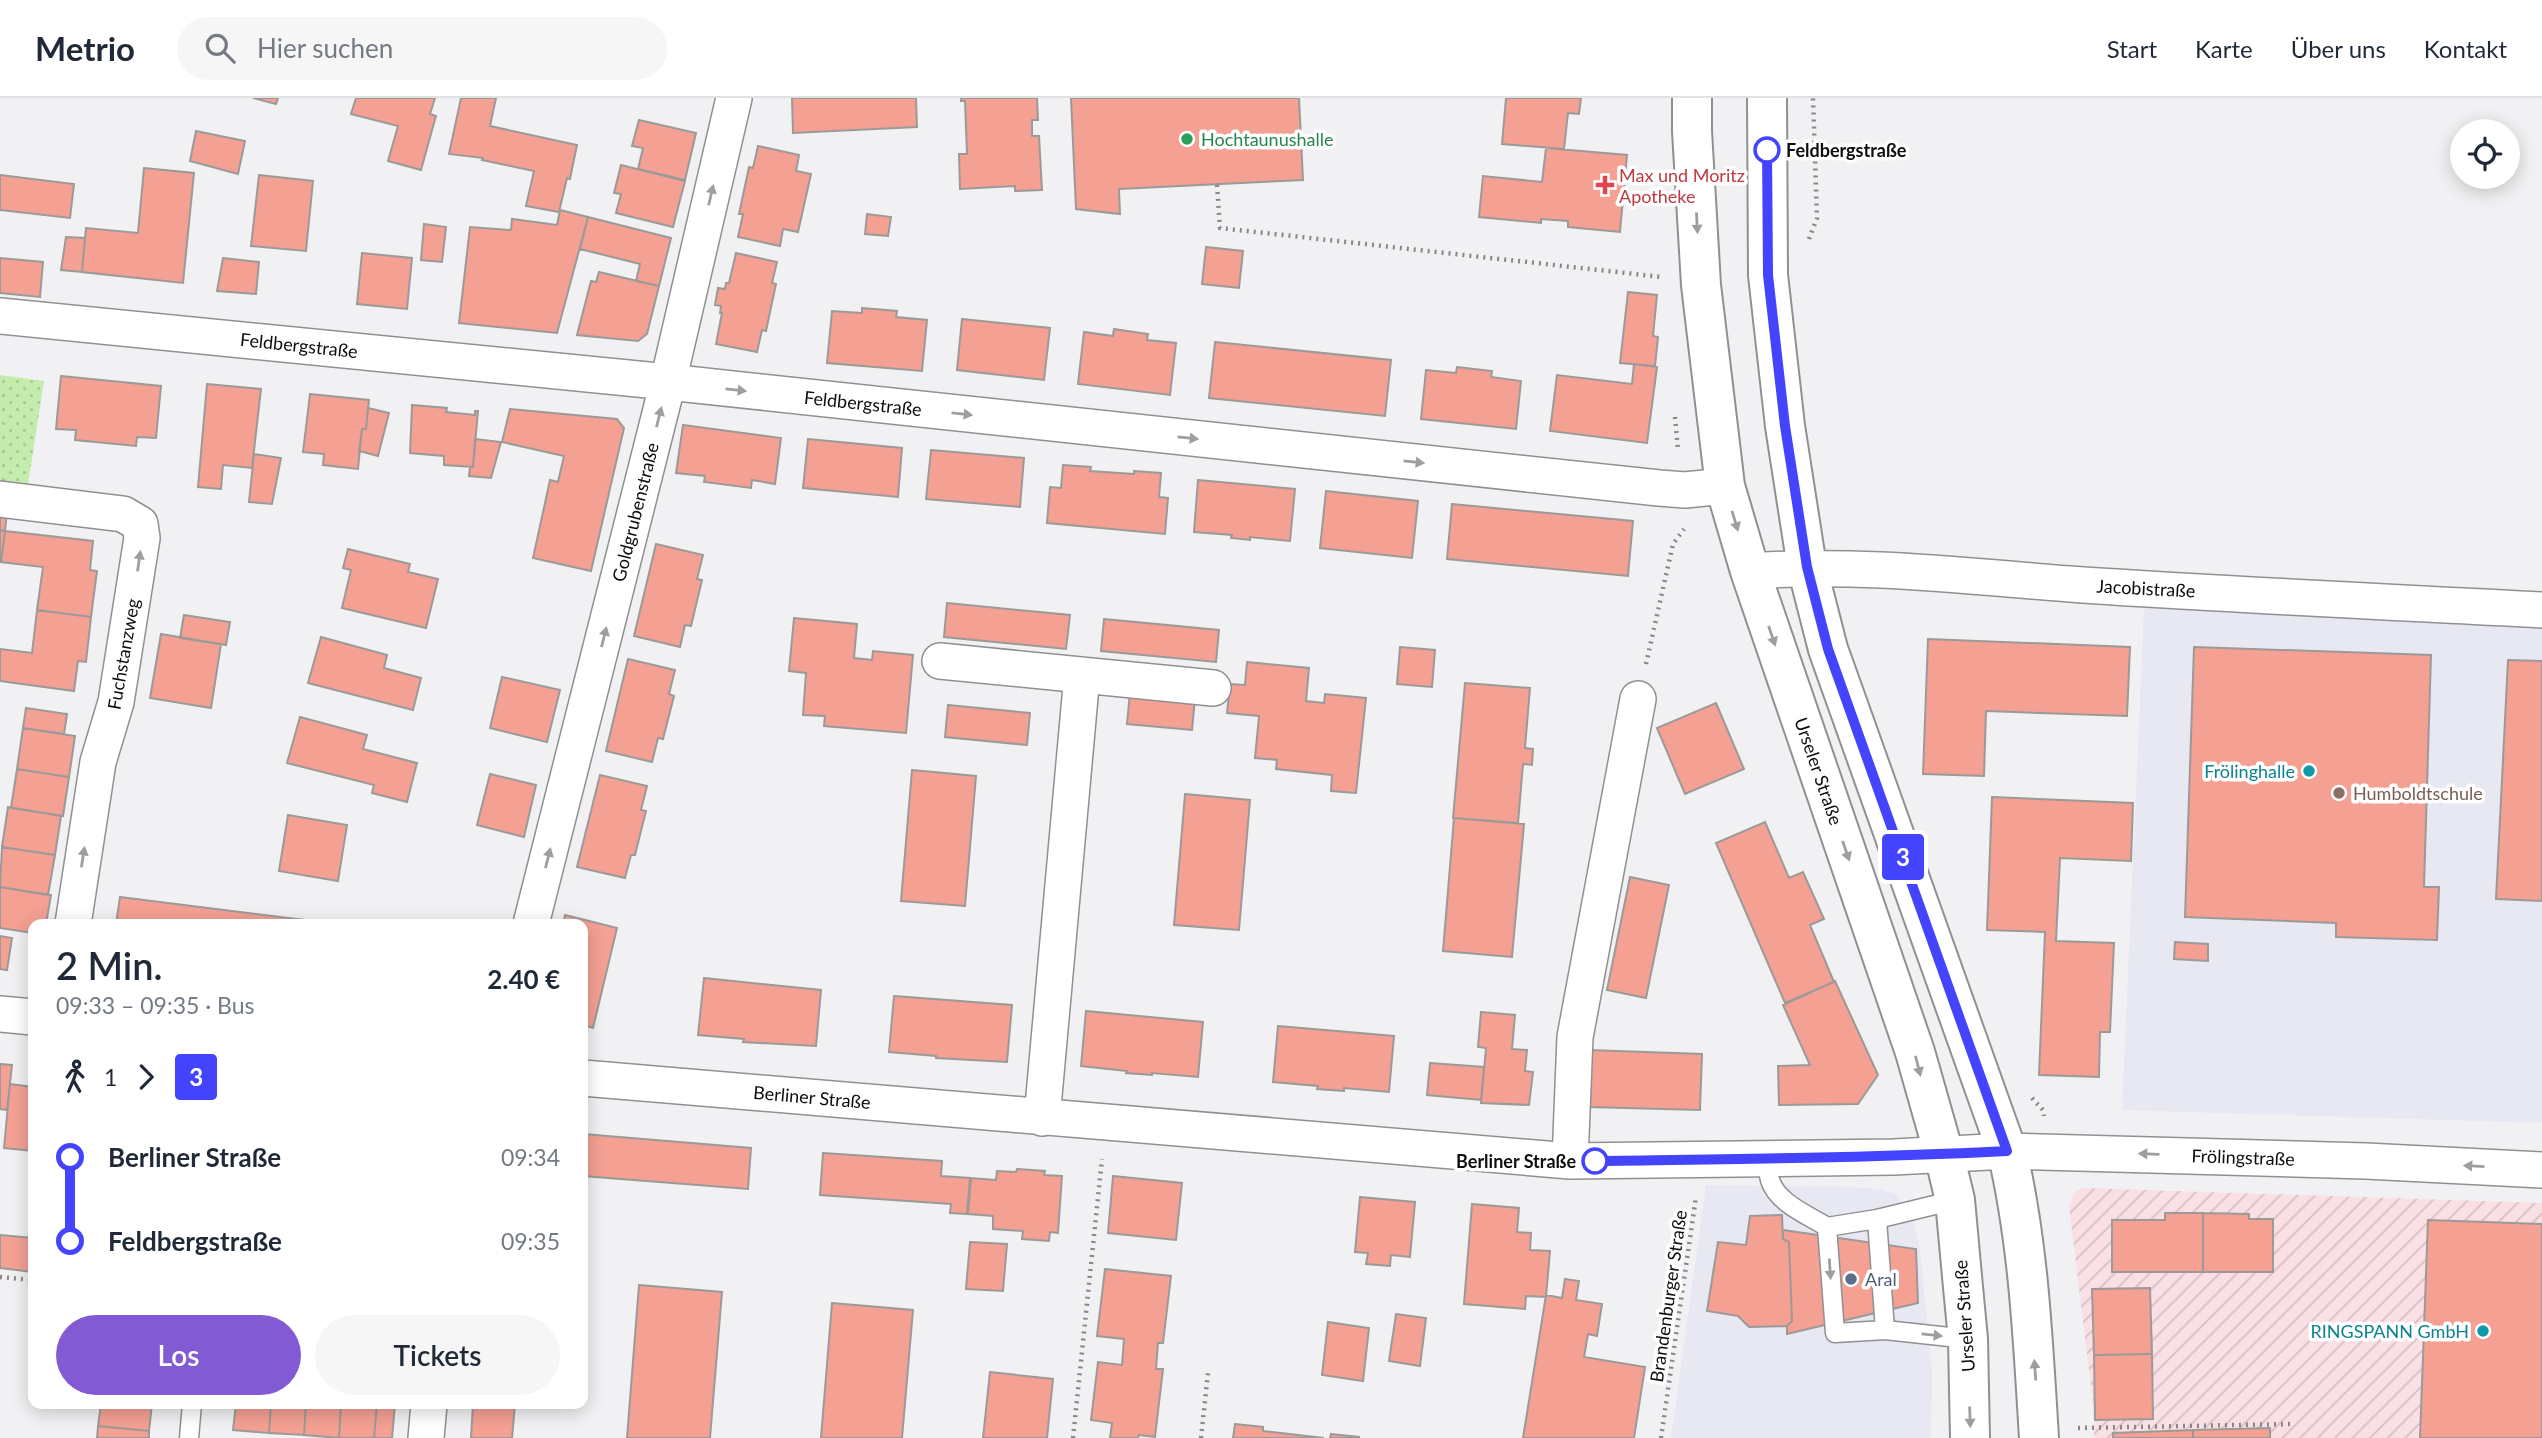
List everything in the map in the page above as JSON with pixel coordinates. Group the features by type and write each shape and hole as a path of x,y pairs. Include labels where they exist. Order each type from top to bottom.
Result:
{"street":[{"name":"Goldgrubenstraße","path":"532,919 668,383 734,98"},
{"name":"Urseler Straße","path":"1692,98 1701,285 1725,486 1750,571 1915,1052 1944,1154 1955,1200 1968,1339 1970,1438"},
{"path":"1767,98 1768,275 1785,426 1807,567 1828,649 2007,1151 2017,1193 2031,1305 2039,1438"},
{"name":"Feldbergstraße","path":"0,316 668,383 1659,488 1685,490 1725,486"},
{"name":"Fuchstanzweg","path":"0,499 123,514 140,524 142,538 116,702 98,762 74,919"},
{"name":"Jacobistraße","path":"1750,571 1807,567 2542,610"},
{"path":"940,661 1213,688"},
{"path":"1042,1118 1082,675"},
{"path":"1570,1161 1575,1037 1638,699"},
{"path":"0,1014 28,1017"},
{"name":"Berliner Straße","path":"588,1078 1570,1161 1944,1154"},
{"name":"Frölingstraße","path":"1944,1154 2007,1151 2353,1160 2542,1170"},
{"path":"426,1438 429,1409"}],"lane":[{"path":"1768,1157 1770,1180 1779,1195 1793,1207 1827,1227 1877,1219 1955,1200"},
{"path":"1877,1219 1885,1330"},
{"path":"1827,1227 1835,1333 1885,1330 1968,1339"},
{"path":"190,1438 192,1409"}],"path":[{"path":"1217,185 1220,228 1663,277"},
{"path":"1638,699 1673,544 1690,519"},
{"path":"1073,1438 1106,1123"},
{"name":"Brandenburger Straße","path":"1661,1438 1702,1158"},
{"path":"0,1277 28,1280"},
{"path":"1201,1438 1208,1373"},
{"path":"2077,1428 2291,1424"}],"shaded area":[{"name":"Humboldtschule","path":"2144,608 2542,628 2542,1123 2122,1110"},
{"path":"1706,1185 1850,1187 1879,1189 1896,1194 1912,1217 1920,1248 1932,1371 1931,1438 1671,1438"},
{"path":"2084,1188 2542,1203 2542,1438 2094,1438 2095,1420 2069,1206 2075,1192"}],"green space":[{"path":"0,375 44,381 27,491 0,488"}],"building":[{"path":"253,98 278,98 276,104"},
{"path":"356,98 435,98 430,114 436,116 421,170 388,161 398,126 351,114"},
{"path":"461,98 496,98 490,126 577,145 559,212 526,206 534,171 482,160 483,158 449,154"},
{"path":"792,98 916,98 917,127 793,133"},
{"path":"961,98 1037,98 1038,120 1032,120 1032,136 1039,136 1042,190 1015,191 1015,186 960,189 959,154 967,154 965,101 961,101"},
{"name":"Hochtaunushalle","path":"1071,98 1299,98 1303,180 1119,189 1120,214 1076,209"},
{"path":"1506,98 1581,98 1579,114 1568,113 1564,149 1502,144"},
{"path":"639,120 696,133 685,180 638,169 643,148 632,146"},
{"path":"196,131 245,141 238,174 190,161"},
{"path":"758,146 799,155 796,171 811,174 798,232 783,229 780,246 738,237 743,214 739,214 749,167 753,168"},
{"path":"1546,148 1627,155 1620,232 1568,227 1568,221 1541,219 1541,223 1479,217 1483,176 1542,182"},
{"path":"621,165 685,181 673,227 616,213 621,194 614,193"},
{"path":"144,168 194,173 183,283 82,272 86,228 138,233"},
{"path":"0,175 74,184 70,218 0,210"},
{"path":"259,175 313,181 306,251 251,246"},
{"path":"560,210 588,217 557,333 459,323 470,227 511,230 512,219 557,225"},
{"path":"867,214 891,217 888,236 865,234"},
{"path":"588,217 671,238 659,286 636,281 640,264 580,249"},
{"path":"424,224 446,227 442,262 421,260"},
{"path":"66,237 85,238 82,272 61,270"},
{"path":"1206,247 1243,251 1239,288 1202,284"},
{"path":"362,253 412,258 407,309 357,304"},
{"path":"736,253 777,262 772,283 776,284 766,331 762,330 757,352 716,344 722,313 721,306 715,305 718,288 725,289 726,283 729,283"},
{"path":"0,258 43,262 40,297 0,293"},
{"path":"223,258 259,262 256,294 217,291"},
{"path":"599,272 659,286 647,334 638,341 577,335 591,281 596,282"},
{"path":"1628,292 1657,295 1653,336 1658,337 1655,366 1620,363"},
{"path":"862,308 897,311 896,317 927,320 922,371 827,363 832,311 862,313"},
{"path":"962,319 1050,328 1044,380 957,370"},
{"path":"1114,329 1148,334 1147,340 1176,343 1170,395 1078,384 1084,332 1113,336"},
{"path":"1215,342 1391,360 1385,416 1209,398"},
{"path":"1634,364 1657,367 1647,443 1550,431 1557,375 1632,384"},
{"path":"1457,367 1492,371 1491,377 1521,381 1516,429 1421,419 1426,370 1456,373"},
{"path":"61,376 161,386 156,438 137,437 136,446 75,440 76,430 56,429"},
{"path":"207,384 261,389 252,468 223,465 221,489 198,487"},
{"path":"310,394 369,400 366,429 362,429 358,469 323,465 324,454 303,452"},
{"path":"412,405 447,408 446,412 475,415 475,411 478,411 473,467 444,465 444,456 410,453"},
{"path":"368,408 389,413 378,456 359,451 362,429 366,429"},
{"path":"510,409 617,419 624,428 591,571 533,558 550,480 558,482 564,456 502,442"},
{"path":"683,425 781,438 775,484 752,480 751,488 704,482 705,476 676,473"},
{"path":"475,439 501,442 491,478 469,476 470,467 473,467"},
{"path":"808,439 902,448 898,497 803,488"},
{"path":"931,450 1024,458 1020,507 926,499"},
{"path":"254,454 281,458 272,504 249,502"},
{"path":"1063,465 1091,467 1090,471 1161,473 1159,497 1168,498 1165,534 1047,523 1050,487 1061,488"},
{"path":"1198,480 1295,489 1290,541 1250,537 1250,540 1231,538 1232,535 1194,532"},
{"path":"1326,491 1418,501 1412,558 1320,548"},
{"path":"1452,504 1633,521 1628,576 1447,559"},
{"path":"0,512 7,512 5,531 0,530"},
{"path":"0,530 5,531 1,562 0,562"},
{"path":"5,531 93,541 90,570 97,571 91,617 37,610 43,567 1,562"},
{"path":"656,544 703,555 697,579 702,580 691,626 685,625 680,647 634,636"},
{"path":"348,549 410,564 408,572 438,579 426,628 342,608 351,570 343,568"},
{"path":"947,603 1070,615 1066,649 944,637"},
{"path":"37,610 91,617 86,662 78,661 74,691 0,681 0,649 32,653"},
{"path":"184,615 230,622 226,645 180,638"},
{"path":"794,618 857,624 854,658 872,660 873,651 913,655 906,733 824,726 825,716 803,715 806,673 789,671"},
{"path":"1104,619 1219,630 1216,662 1101,651"},
{"path":"161,634 221,644 211,708 150,698"},
{"path":"321,637 387,655 384,668 421,678 413,710 308,683"},
{"path":"1928,639 2130,647 2127,716 1986,711 1984,776 1923,774"},
{"path":"1400,647 1435,650 1432,687 1397,684"},
{"name":"Frölinghalle","path":"2194,647 2431,655 2424,887 2439,887 2437,940 2336,937 2336,923 2185,917"},
{"path":"628,659 675,670 669,694 674,696 663,739 658,738 652,762 606,751"},
{"path":"2508,660 2542,661 2542,901 2496,899"},
{"path":"1247,662 1309,668 1306,701 1324,703 1325,694 1366,698 1356,793 1331,791 1332,775 1276,769 1277,760 1255,758 1259,716 1227,713 1230,684 1245,685"},
{"path":"502,677 560,690 547,742 490,728"},
{"path":"1465,683 1530,688 1525,748 1533,749 1532,765 1523,764 1518,823 1453,818"},
{"path":"1130,692 1195,698 1192,730 1127,724"},
{"path":"1716,703 1744,769 1685,794 1657,728"},
{"path":"948,705 1030,713 1027,745 945,737"},
{"path":"26,708 67,714 64,734 23,728"},
{"path":"300,717 367,735 363,749 417,763 407,802 372,793 374,785 287,763"},
{"path":"23,728 75,736 69,777 17,769"},
{"path":"17,769 69,777 63,816 11,808"},
{"path":"912,770 976,776 965,906 901,901"},
{"path":"490,774 536,785 524,837 477,825"},
{"path":"600,775 647,786 641,810 646,811 635,855 631,855 625,878 577,867"},
{"path":"1185,794 1250,800 1239,930 1174,925"},
{"path":"1992,797 2133,803 2131,861 2060,858 2056,941 2114,943 2110,1032 2100,1032 2099,1077 2039,1075 2045,932 1987,930"},
{"path":"8,807 61,816 55,855 2,847"},
{"path":"288,815 347,825 338,881 279,871"},
{"path":"1454,818 1524,824 1512,957 1443,951"},
{"path":"1765,822 1789,878 1803,872 1824,919 1810,925 1834,982 1785,1003 1716,843"},
{"path":"2,847 55,855 48,895 0,887"},
{"path":"1630,877 1669,885 1646,998 1607,990"},
{"path":"0,887 51,895 47,919 28,919 28,932 0,928"},
{"path":"120,897 297,919 117,919"},
{"path":"565,915 581,919 564,919"},
{"path":"588,921 617,928 593,1028 588,1026"},
{"path":"0,936 12,938 7,970 0,969"},
{"path":"2175,942 2208,944 2208,961 2174,959"},
{"path":"704,978 821,990 816,1046 743,1042 744,1039 698,1035"},
{"path":"1835,981 1878,1075 1858,1104 1779,1105 1778,1066 1810,1065 1783,1005"},
{"path":"894,996 1012,1005 1007,1062 889,1052"},
{"path":"1086,1011 1203,1022 1198,1077 1126,1073 1127,1071 1081,1066"},
{"path":"1481,1012 1515,1015 1512,1049 1527,1050 1525,1071 1533,1072 1529,1105 1481,1103 1486,1048 1478,1047"},
{"path":"1278,1026 1394,1036 1389,1092 1344,1088 1344,1091 1317,1089 1318,1086 1273,1082"},
{"path":"1589,1050 1702,1054 1700,1110 1588,1107"},
{"path":"1430,1063 1484,1067 1481,1100 1427,1095"},
{"path":"0,1064 12,1065 7,1110 0,1109"},
{"path":"10,1084 28,1086 28,1150 4,1148"},
{"path":"588,1134 751,1148 748,1189 588,1176"},
{"path":"823,1153 942,1161 941,1176 970,1178 967,1214 950,1213 951,1204 820,1195"},
{"path":"1017,1169 1045,1171 1044,1175 1062,1176 1058,1233 1050,1232 1049,1241 1022,1239 1023,1231 993,1229 993,1216 968,1214 971,1178 996,1180 997,1171 1016,1172"},
{"path":"1113,1176 1182,1183 1176,1240 1108,1233"},
{"path":"1360,1197 1415,1202 1410,1257 1391,1255 1390,1266 1366,1264 1368,1253 1355,1252"},
{"path":"1472,1204 1519,1208 1517,1232 1531,1233 1530,1250 1550,1251 1546,1297 1526,1296 1525,1309 1464,1304"},
{"path":"2165,1213 2203,1213 2203,1272 2112,1272 2112,1220 2165,1220"},
{"path":"2203,1213 2249,1214 2249,1219 2273,1219 2273,1272 2203,1272"},
{"path":"1782,1215 1783,1239 1789,1242 1792,1321 1787,1326 1749,1327 1738,1316 1707,1311 1718,1242 1746,1245 1750,1216"},
{"name":"RINGSPANN GmbH","path":"2428,1220 2542,1224 2542,1438 2420,1438"},
{"path":"1783,1230 1916,1249 1918,1303 1787,1334 1787,1326 1792,1321 1789,1242 1783,1239"},
{"path":"0,1235 28,1238 28,1271 0,1268"},
{"path":"970,1242 1007,1244 1003,1291 966,1289"},
{"path":"1105,1269 1171,1276 1163,1343 1158,1343 1156,1369 1163,1369 1155,1437 1139,1435 1138,1438 1110,1438 1112,1423 1091,1420 1098,1362 1122,1365 1124,1339 1097,1336"},
{"path":"1565,1279 1579,1281 1576,1300 1602,1304 1597,1336 1588,1334 1584,1357 1645,1367 1634,1438 1523,1438 1546,1295 1562,1298"},
{"path":"639,1285 722,1292 710,1438 627,1438"},
{"path":"2150,1288 2152,1354 2094,1355 2092,1289"},
{"path":"832,1303 913,1310 902,1438 821,1438"},
{"path":"1396,1314 1426,1318 1420,1366 1389,1361"},
{"path":"1328,1322 1369,1328 1363,1381 1322,1375"},
{"path":"2152,1354 2153,1419 2095,1420 2094,1355"},
{"path":"990,1372 1053,1379 1047,1438 983,1438"},
{"path":"100,1409 151,1409 149,1431 98,1426"},
{"path":"235,1409 271,1409 269,1433 233,1430"},
{"path":"271,1409 306,1409 304,1435 269,1433"},
{"path":"306,1409 341,1409 339,1438 304,1435"},
{"path":"341,1409 377,1409 374,1438 339,1438"},
{"path":"377,1409 395,1409 392,1438 374,1438"},
{"path":"473,1409 515,1409 512,1438 471,1438"},
{"path":"1235,1424 1263,1427 1263,1431 1324,1438 1233,1438"},
{"path":"98,1426 149,1431 149,1438 97,1438"},
{"path":"2270,1428 2270,1438 2193,1438 2193,1430"},
{"path":"2193,1430 2193,1438 2113,1438 2113,1433"},
{"path":"1331,1434 1359,1437 1359,1438 1330,1438"}],"bus line":[{"name":"3","path":"1595,1161 1894,1157 2007,1151 1828,649 1807,567 1785,426 1768,275 1767,150"}],"place":[{"name":"Hochtaunushalle","path":"1187,139"},
{"name":"Feldbergstraße","path":"1767,150"},
{"name":"Max und Moritz Apotheke","path":"1605,185"},
{"name":"Frölinghalle","path":"2309,771"},
{"name":"Humboldtschule","path":"2339,793"},
{"name":"Berliner Straße","path":"1595,1161"},
{"name":"Aral","path":"1851,1279"},
{"name":"RINGSPANN GmbH","path":"2483,1331"}]}
